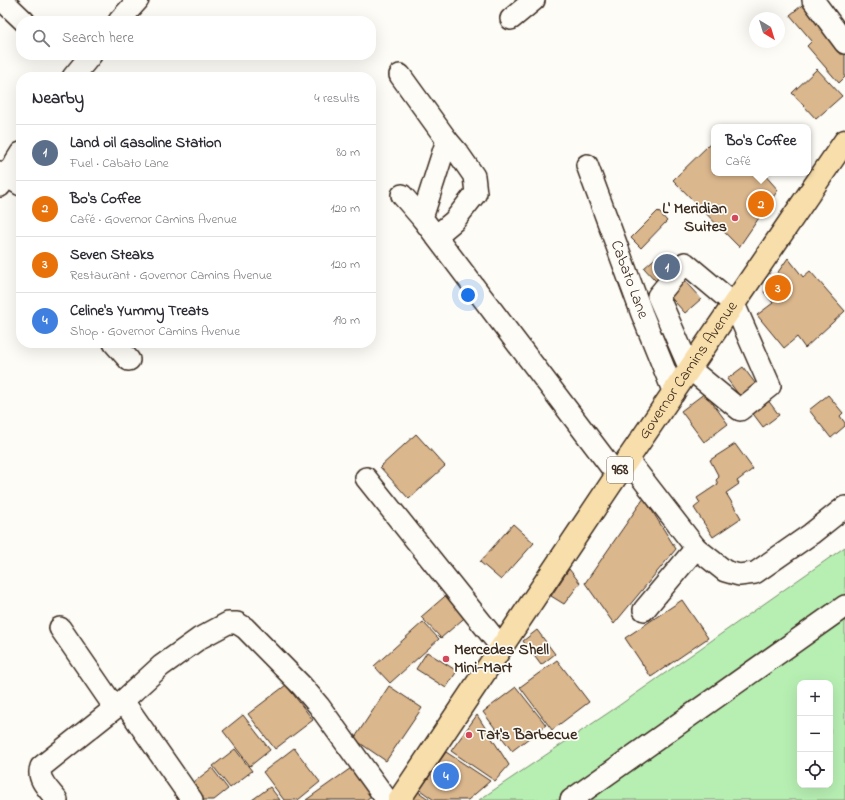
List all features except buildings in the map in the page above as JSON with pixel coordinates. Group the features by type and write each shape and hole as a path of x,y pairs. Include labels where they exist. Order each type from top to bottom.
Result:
{"main road":[{"name":"Governor Camins Avenue","path":"398,800 622,467 845,141"}],"street":[{"path":"2,0 19,16"},
{"path":"124,16 138,0"},
{"path":"511,19 534,0"},
{"path":"814,0 845,44"},
{"path":"77,72 88,60"},
{"path":"400,75 474,176 476,193 454,220 436,236"},
{"path":"422,218 447,140"},
{"path":"7,180 16,163"},
{"name":"Cabato Lane","path":"587,165 642,314 674,393"},
{"path":"402,195 622,467 696,548 725,571 738,575 755,573 811,534 845,507"},
{"path":"685,263 734,304 770,386 740,410 690,369 658,296 685,263"},
{"path":"118,348 129,360"},
{"path":"366,478 501,647"},
{"path":"644,610 696,548"},
{"path":"571,800 845,606"},
{"path":"57,800 40,778 39,772 41,767 119,704 161,666 200,638 228,623 237,623 245,628 302,686 319,706 387,800"},
{"path":"60,628 192,800"}],"green space":[{"path":"845,547 845,800 479,800 614,709"}],"place":[{"name":"Bo's Coffee","path":"761,204"},
{"name":"L' Meridian Suites","path":"735,218"},
{"name":"Land oil Gasoline Station","path":"667,267"},
{"name":"Seven Steaks","path":"778,288"},
{"name":"Mercedes Shell Mini-Mart","path":"446,659"},
{"name":"Tat's Barbecue","path":"469,735"},
{"name":"Celine's Yummy Treats","path":"446,776"}]}
